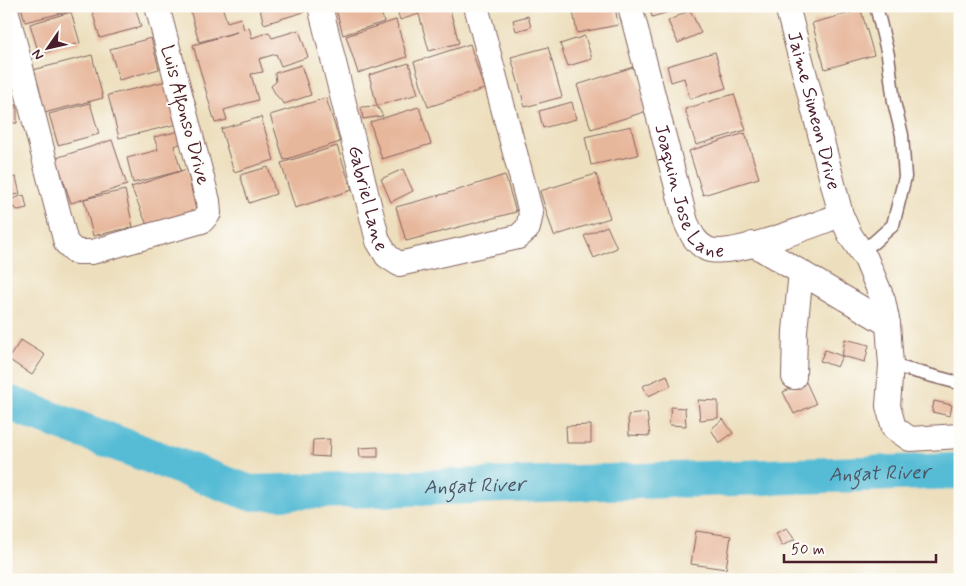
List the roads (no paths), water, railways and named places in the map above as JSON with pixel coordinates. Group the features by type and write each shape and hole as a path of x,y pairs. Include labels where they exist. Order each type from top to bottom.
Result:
{"street":[{"name":"Luis Alfonso Drive","path":"6,8 66,243 76,252 92,252 202,220 209,213 208,201 157,6"},
{"name":"Gabriel Lane","path":"320,6 378,241 387,256 399,264 518,237 528,228 531,213 476,6"},
{"name":"Joaquin Jose Lane","path":"630,6 686,222 695,240 708,249 726,251 784,235 841,215"},
{"name":"Jaime Simeon Drive","path":"787,6 841,215 850,234 866,259 883,300 888,324 891,365 888,406 894,428 910,439 960,436"},
{"path":"753,244 888,324"},
{"path":"794,377 795,331 801,272"}],"lane":[{"path":"859,249 873,243 893,225 904,177 902,135 894,102 888,55 876,6"},
{"path":"891,365 955,382"}],"waterway":[{"name":"Angat River","path":"6,402 250,493 960,471"}]}
